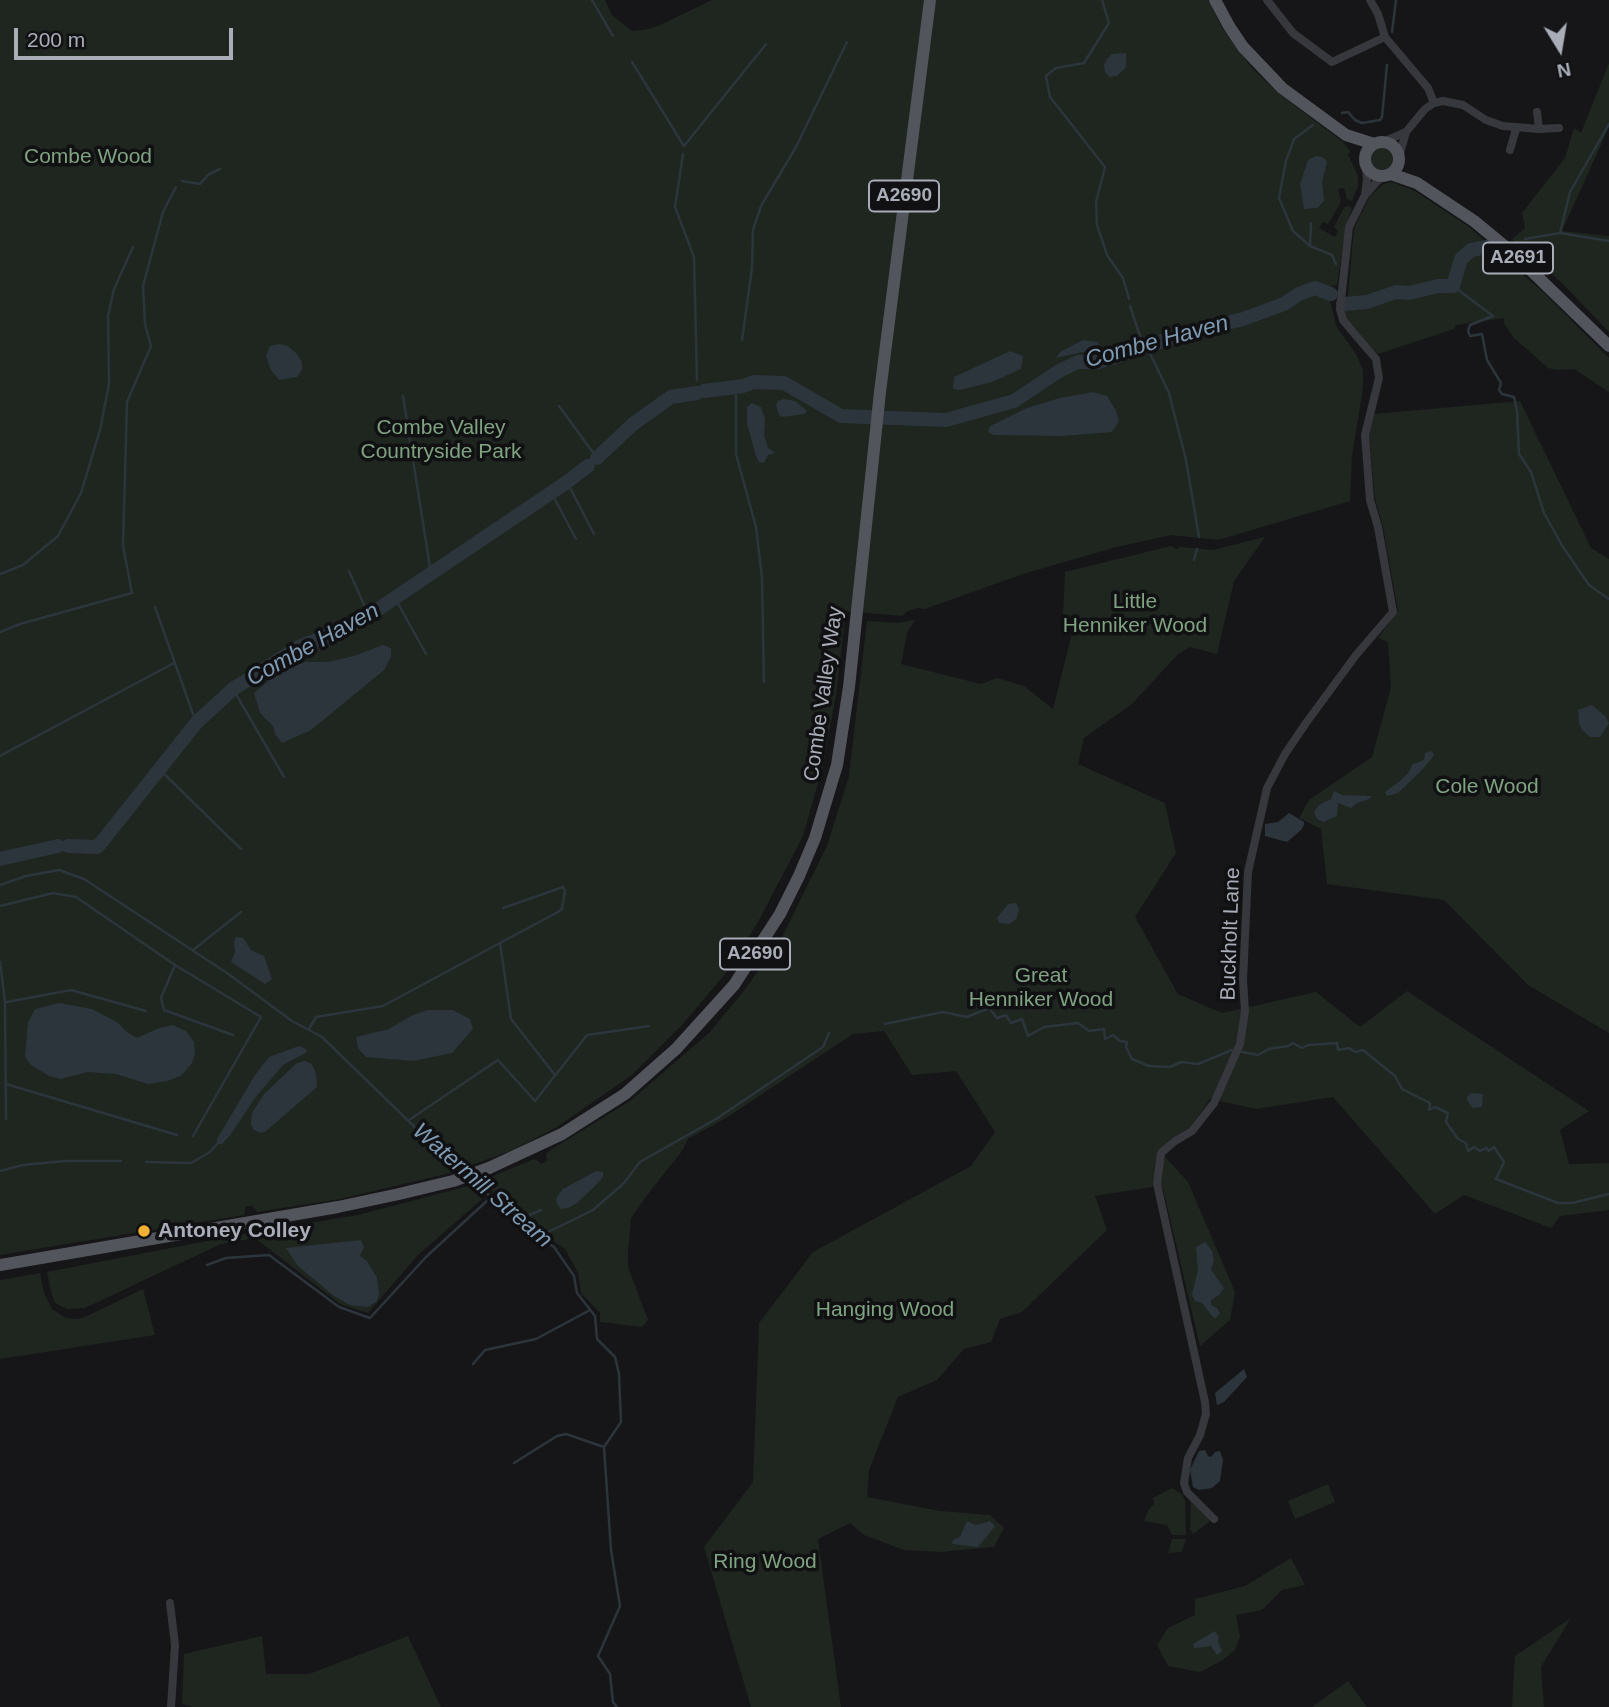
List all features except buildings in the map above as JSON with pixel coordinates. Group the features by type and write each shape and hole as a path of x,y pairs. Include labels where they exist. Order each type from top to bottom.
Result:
{"main road":[{"name":"Combe Valley Way","path":"0,1265 338,1207 453,1181 489,1168 562,1134 625,1094 676,1049 734,985 780,914 815,838 836,765 849,687 880,392 930,0"},
{"path":"1215,0 1228,26 1270,78 1346,135 1372,173 1386,175 1399,159 1392,146 1346,135"},
{"path":"1365,163 1367,151 1379,143"},
{"name":"A2691","path":"1399,159 1418,183 1474,221 1514,254 1609,346"},
{"name":"A2691","path":"1386,175 1418,183"}],"street":[{"path":"1267,0 1293,33 1332,62 1385,37"},
{"path":"1370,0 1378,14 1385,37 1428,88 1434,103"},
{"path":"1399,159 1406,132 1425,109 1434,103 1451,101 1463,105 1486,120 1516,129 1559,128"},
{"path":"1537,112 1539,130"},
{"path":"1510,150 1516,129"},
{"path":"1379,143 1406,132"},
{"name":"Buckholt Lane","path":"1214,1519 1187,1492 1184,1483 1188,1458 1203,1425 1205,1402 1157,1184 1161,1153 1192,1131 1213,1103 1240,1044 1245,1011 1243,980 1248,873 1267,788 1285,754 1313,713 1393,611 1378,527 1370,500 1364,435 1379,378 1378,368 1374,354 1343,320 1339,309 1349,227 1365,195 1365,163"},
{"name":"Buckholt Lane","path":"1365,195 1386,175"},
{"path":"170,1603 175,1645 170,1707"}],"green space":[{"name":"Combe Valley Countryside Park","path":"0,0 605,0 612,15 632,31 662,24 712,0 1208,0 1223,29 1252,68 1277,92 1343,142 1351,152 1348,154 1358,176 1358,186 1352,201 1347,199 1344,188 1338,189 1341,202 1328,224 1323,222 1319,228 1335,237 1338,231 1334,227 1344,207 1349,206 1352,209 1346,226 1337,285 1327,287 1336,326 1356,354 1363,370 1363,388 1352,456 1350,501 1218,540 1171,535 1113,548 1023,574 925,609 917,608 902,616 846,611 836,694 823,766 803,836 758,922 726,973 682,1025 632,1075 557,1127 513,1150 450,1173 340,1199 257,1212 252,1206 246,1206 244,1215 0,1255"},
{"path":"1609,63 1609,127 1562,231 1609,236 1609,332 1562,283 1512,239 1525,228 1522,213 1565,158 1574,128 1581,133"},
{"path":"1382,146 1391,150 1395,159 1391,168 1382,172 1373,168 1369,159 1373,150"},
{"path":"1392,182 1415,191 1468,226 1544,293 1609,358 1609,392 1574,369 1548,368 1513,337 1504,323 1504,318 1456,325 1454,329 1378,354 1353,331 1342,308 1348,296 1354,228 1370,196 1383,184"},
{"name":"Cole Wood","path":"1520,401 1591,548 1609,559 1609,1033 1528,985 1444,900 1327,884 1321,829 1299,818 1309,800 1372,757 1391,687 1388,642 1378,638 1398,611 1383,527 1375,499 1369,436 1373,414"},
{"path":"1265,537 1234,581 1217,654 1190,647 1178,654 1132,704 1084,738 1078,764 1165,803 1176,853 1135,917 1178,994 1222,1013 1316,992 1360,1027 1407,991 1589,1111 1560,1130 1569,1164 1609,1163 1609,1210 1560,1216 1551,1228 1464,1195 1435,1214 1333,1097 1256,1109 1210,1099 1190,1127 1159,1150 1188,1182 1235,1292 1230,1320 1200,1346 1163,1189 1155,1177 1152,1187 1095,1196 1107,1230 1022,1312 1000,1319 991,1342 964,1349 937,1380 898,1397 869,1470 867,1497 940,1511 990,1515 1004,1528 994,1547 940,1552 904,1550 864,1535 850,1523 818,1539 841,1707 751,1707 704,1547 753,1482 759,1323 813,1252 971,1166 995,1132 956,1071 912,1075 884,1031 853,1034 726,1118 688,1139 682,1151 648,1194 631,1218 628,1251 628,1267 648,1320 642,1327 600,1322 600,1313 581,1293 578,1273 565,1249 522,1219 481,1181 532,1160 536,1159 541,1164 547,1161 546,1154 552,1149 630,1101 709,1033 743,992 782,937 827,846 849,776 867,621 896,623 915,620 907,633 901,664 981,684 997,678 1024,686 1053,709 1076,617 1063,617 1065,572 1171,546 1176,549 1181,547 1213,550"},
{"path":"468,1186 482,1199 418,1255 368,1313 340,1304 255,1238 221,1244 85,1308 67,1309 55,1303 51,1292 47,1272 248,1233 358,1215"},
{"path":"40,1273 44,1293 52,1309 66,1318 78,1319 87,1316 143,1289 155,1335 0,1359 0,1280"},
{"path":"1328,1484 1335,1502 1295,1519 1288,1501"},
{"path":"1172,1488 1182,1494 1185,1501 1186,1535 1172,1535 1167,1525 1144,1521 1154,1504 1153,1498"},
{"path":"1191,1501 1209,1517 1209,1522 1193,1534 1190,1529"},
{"path":"1172,1539 1186,1539 1182,1552 1168,1553"},
{"path":"1291,1558 1305,1585 1282,1590 1262,1610 1236,1615 1240,1637 1235,1650 1200,1672 1168,1666 1157,1645 1168,1628 1195,1615 1195,1599 1245,1586"},
{"path":"1571,1618 1541,1667 1544,1707 1512,1707 1515,1656"},
{"path":"262,1636 266,1674 309,1674 408,1636 441,1707 192,1707 182,1704 184,1654"},
{"path":"1348,1681 1367,1707 1312,1707"}],"shaded area":[{"path":"1126,53 1126,67 1117,76 1110,77 1105,72 1107,59 1112,54"},
{"path":"1316,156 1323,157 1327,162 1322,182 1324,201 1317,208 1304,209 1300,184 1308,160"},
{"path":"1083,340 1098,342 1099,348 1097,351 1056,358 1060,352"},
{"path":"270,346 288,346 302,362 302,370 297,377 279,380 271,370 266,356"},
{"path":"1010,351 1023,356 1021,369 992,382 960,390 953,389 954,377"},
{"path":"1093,392 1107,396 1116,411 1119,421 1112,432 1062,436 994,435 988,432 990,426 1027,408"},
{"path":"784,399 795,401 807,411 805,414 782,417 776,405"},
{"path":"752,403 761,407 765,419 764,435 768,448 775,453 768,455 764,463 759,462 756,456 747,424 747,407"},
{"path":"383,645 391,648 391,657 384,670 311,730 282,743 273,726 260,713 254,693 279,672 305,662 328,662"},
{"path":"1592,705 1609,723 1600,737 1590,737 1579,723 1578,710"},
{"path":"1432,751 1434,755 1423,769 1398,793 1387,796 1385,792 1408,773 1413,764 1424,760 1425,753"},
{"path":"1334,791 1342,795 1372,796 1351,808 1338,803 1337,816 1323,822 1317,819 1314,812 1319,805 1331,799"},
{"path":"1289,813 1304,822 1301,830 1287,842 1265,836 1265,824 1278,822"},
{"path":"1016,903 1019,909 1017,918 1010,924 999,923 997,918 1008,904"},
{"path":"236,937 243,938 251,950 264,956 272,979 265,984 231,962"},
{"path":"59,1003 92,1009 117,1022 137,1038 173,1025 186,1031 194,1042 192,1063 181,1076 148,1084 116,1074 87,1072 61,1079 49,1076 31,1065 25,1057 28,1022 35,1009"},
{"path":"427,1010 453,1010 470,1019 473,1029 452,1053 413,1061 366,1057 358,1048 356,1037 389,1029"},
{"path":"299,1046 307,1052 283,1065 255,1098 231,1134 222,1144 217,1144 217,1139 255,1075 269,1057"},
{"path":"305,1061 312,1064 317,1087 266,1131 261,1133 254,1130 251,1125 252,1113 264,1094 297,1063"},
{"path":"1471,1093 1483,1094 1482,1107 1473,1108 1468,1102 1467,1097"},
{"path":"596,1171 603,1172 598,1183 577,1203 561,1209 556,1198 563,1189"},
{"path":"361,1240 364,1247 360,1256 367,1261 377,1278 379,1294 377,1301 368,1307 350,1305 334,1296 297,1265 286,1248"},
{"path":"1205,1242 1212,1251 1214,1261 1211,1270 1224,1288 1211,1300 1211,1305 1220,1313 1216,1318 1202,1303 1195,1301 1192,1294 1198,1270 1196,1247"},
{"path":"1244,1369 1247,1377 1224,1402 1217,1405 1215,1393"},
{"path":"1205,1450 1211,1457 1220,1451 1223,1460 1220,1481 1212,1488 1199,1490 1193,1487 1190,1470 1199,1451"},
{"path":"967,1521 976,1525 990,1521 995,1526 978,1547 952,1544 953,1540 960,1537"},
{"path":"1215,1631 1219,1637 1222,1651 1220,1653 1217,1655 1211,1646 1194,1648 1193,1644"}],"waterway":[{"path":"592,0 613,36"},
{"path":"1102,0 1109,23 1084,63 1056,68 1046,76 1050,97 1105,167 1096,202 1097,225 1107,255 1123,278 1129,299"},
{"path":"1392,32 1396,0"},
{"path":"742,340 752,268 753,230 761,206 796,147 847,42"},
{"path":"632,62 684,146 766,44"},
{"path":"1342,113 1348,112 1362,123 1380,120 1387,65"},
{"path":"1560,233 1570,192 1609,124"},
{"path":"1313,125 1294,139 1286,161 1279,198 1293,231 1310,246 1332,255 1336,264"},
{"path":"683,154 675,207 694,257 697,380"},
{"path":"182,181 200,184 209,174 220,169"},
{"path":"0,632 132,593 123,546 127,402 151,346 145,324 143,286 163,212 176,187"},
{"path":"1310,246 1311,223"},
{"name":"Combe Haven","path":"1525,239 1560,233 1609,241"},
{"path":"0,574 23,565 58,536 81,493 100,430 109,384 108,316 114,289 133,247"},
{"name":"Combe Haven","path":"1343,304 1367,302 1396,292 1409,293 1438,286 1453,286 1461,259 1471,250 1487,247"},
{"path":"1453,286 1493,316 1470,325 1470,336 1482,334 1487,360 1501,383 1499,390 1502,394 1514,397 1519,454 1531,472 1544,513 1589,585 1609,599"},
{"name":"Combe Haven","path":"704,391 754,382 784,383 841,416 946,420 1014,401 1059,371 1078,362 1098,362 1194,331 1243,319 1284,304 1315,288 1331,294"},
{"path":"1130,306 1144,348"},
{"path":"1147,347 1169,393 1186,460 1199,537"},
{"path":"736,387 736,454 756,527 762,578 764,682"},
{"name":"Combe Haven","path":"597,458 633,424 671,397 697,393"},
{"path":"403,396 431,574"},
{"path":"559,406 597,458"},
{"name":"Combe Haven","path":"68,846 97,847 197,722 233,689 299,647 343,630 371,614 588,466"},
{"path":"567,482 594,534"},
{"path":"551,492 576,539"},
{"path":"1194,560 1197,549"},
{"path":"349,571 369,616"},
{"path":"395,598 426,654"},
{"path":"155,607 193,714"},
{"path":"0,756 174,663"},
{"path":"233,689 284,777"},
{"path":"160,770 241,849"},
{"name":"Combe Haven","path":"0,859 58,846"},
{"name":"Watermill Stream","path":"0,885 26,876 59,870 84,879 227,973 292,1021 322,1037 462,1173"},
{"path":"500,943 562,909 565,891 563,887 503,908"},
{"path":"0,906 53,893 76,897 175,965 261,1017 193,1136"},
{"path":"193,950 241,912"},
{"path":"309,1029 316,1017 383,1006 500,943 511,1019 555,1075"},
{"path":"0,962 5,1002 6,1119"},
{"path":"175,965 161,998 164,1010 233,1035"},
{"path":"7,1002 71,990 146,1011"},
{"path":"885,1024 943,1012 967,1017 989,1008 997,1018 1006,1015 1011,1023 1022,1019 1028,1036 1044,1027 1078,1023 1089,1031 1104,1029 1105,1039 1113,1035 1120,1041 1127,1042 1126,1047 1132,1059 1149,1066 1170,1067 1181,1062 1198,1064 1232,1050"},
{"path":"409,1120 498,1060 535,1101 587,1035 649,1026"},
{"path":"538,1237 593,1210 624,1183 640,1162 716,1119 823,1047 829,1033"},
{"path":"1242,1052 1258,1055 1269,1049 1293,1043 1302,1048 1308,1045 1337,1043 1338,1050 1363,1050 1395,1076 1402,1089 1430,1103 1429,1110 1435,1107 1448,1113 1446,1122 1458,1139 1466,1143 1468,1151 1474,1147 1480,1151 1486,1148 1489,1151 1494,1147 1504,1162 1496,1179 1558,1203 1572,1203 1609,1194"},
{"path":"6,1084 177,1135"},
{"path":"146,1162 191,1163 210,1152 217,1144"},
{"path":"0,1171 23,1165 65,1161 121,1161"},
{"name":"Watermill Stream","path":"469,1180 506,1208 526,1229 554,1247 574,1276 577,1293 595,1316 597,1339 615,1357 619,1374 621,1422 604,1447 611,1550 620,1606 598,1656 610,1674 613,1702 617,1707"},
{"path":"207,1265 226,1258 269,1255 339,1307 370,1318 426,1257 490,1198"},
{"path":"518,1220 541,1210"},
{"path":"473,1364 485,1350 536,1339 590,1310"},
{"path":"514,1463 557,1436 566,1434 604,1447"}],"place":[{"name":"Antoney Colley","path":"144,1231"}],"park label":[{"name":"Combe Wood","path":"88,157"},
{"name":"Little Henniker Wood","path":"1135,614"},
{"name":"Great Henniker Wood","path":"1041,988"},
{"name":"Hanging Wood","path":"885,1310"},
{"name":"Ring Wood","path":"765,1562"}]}
